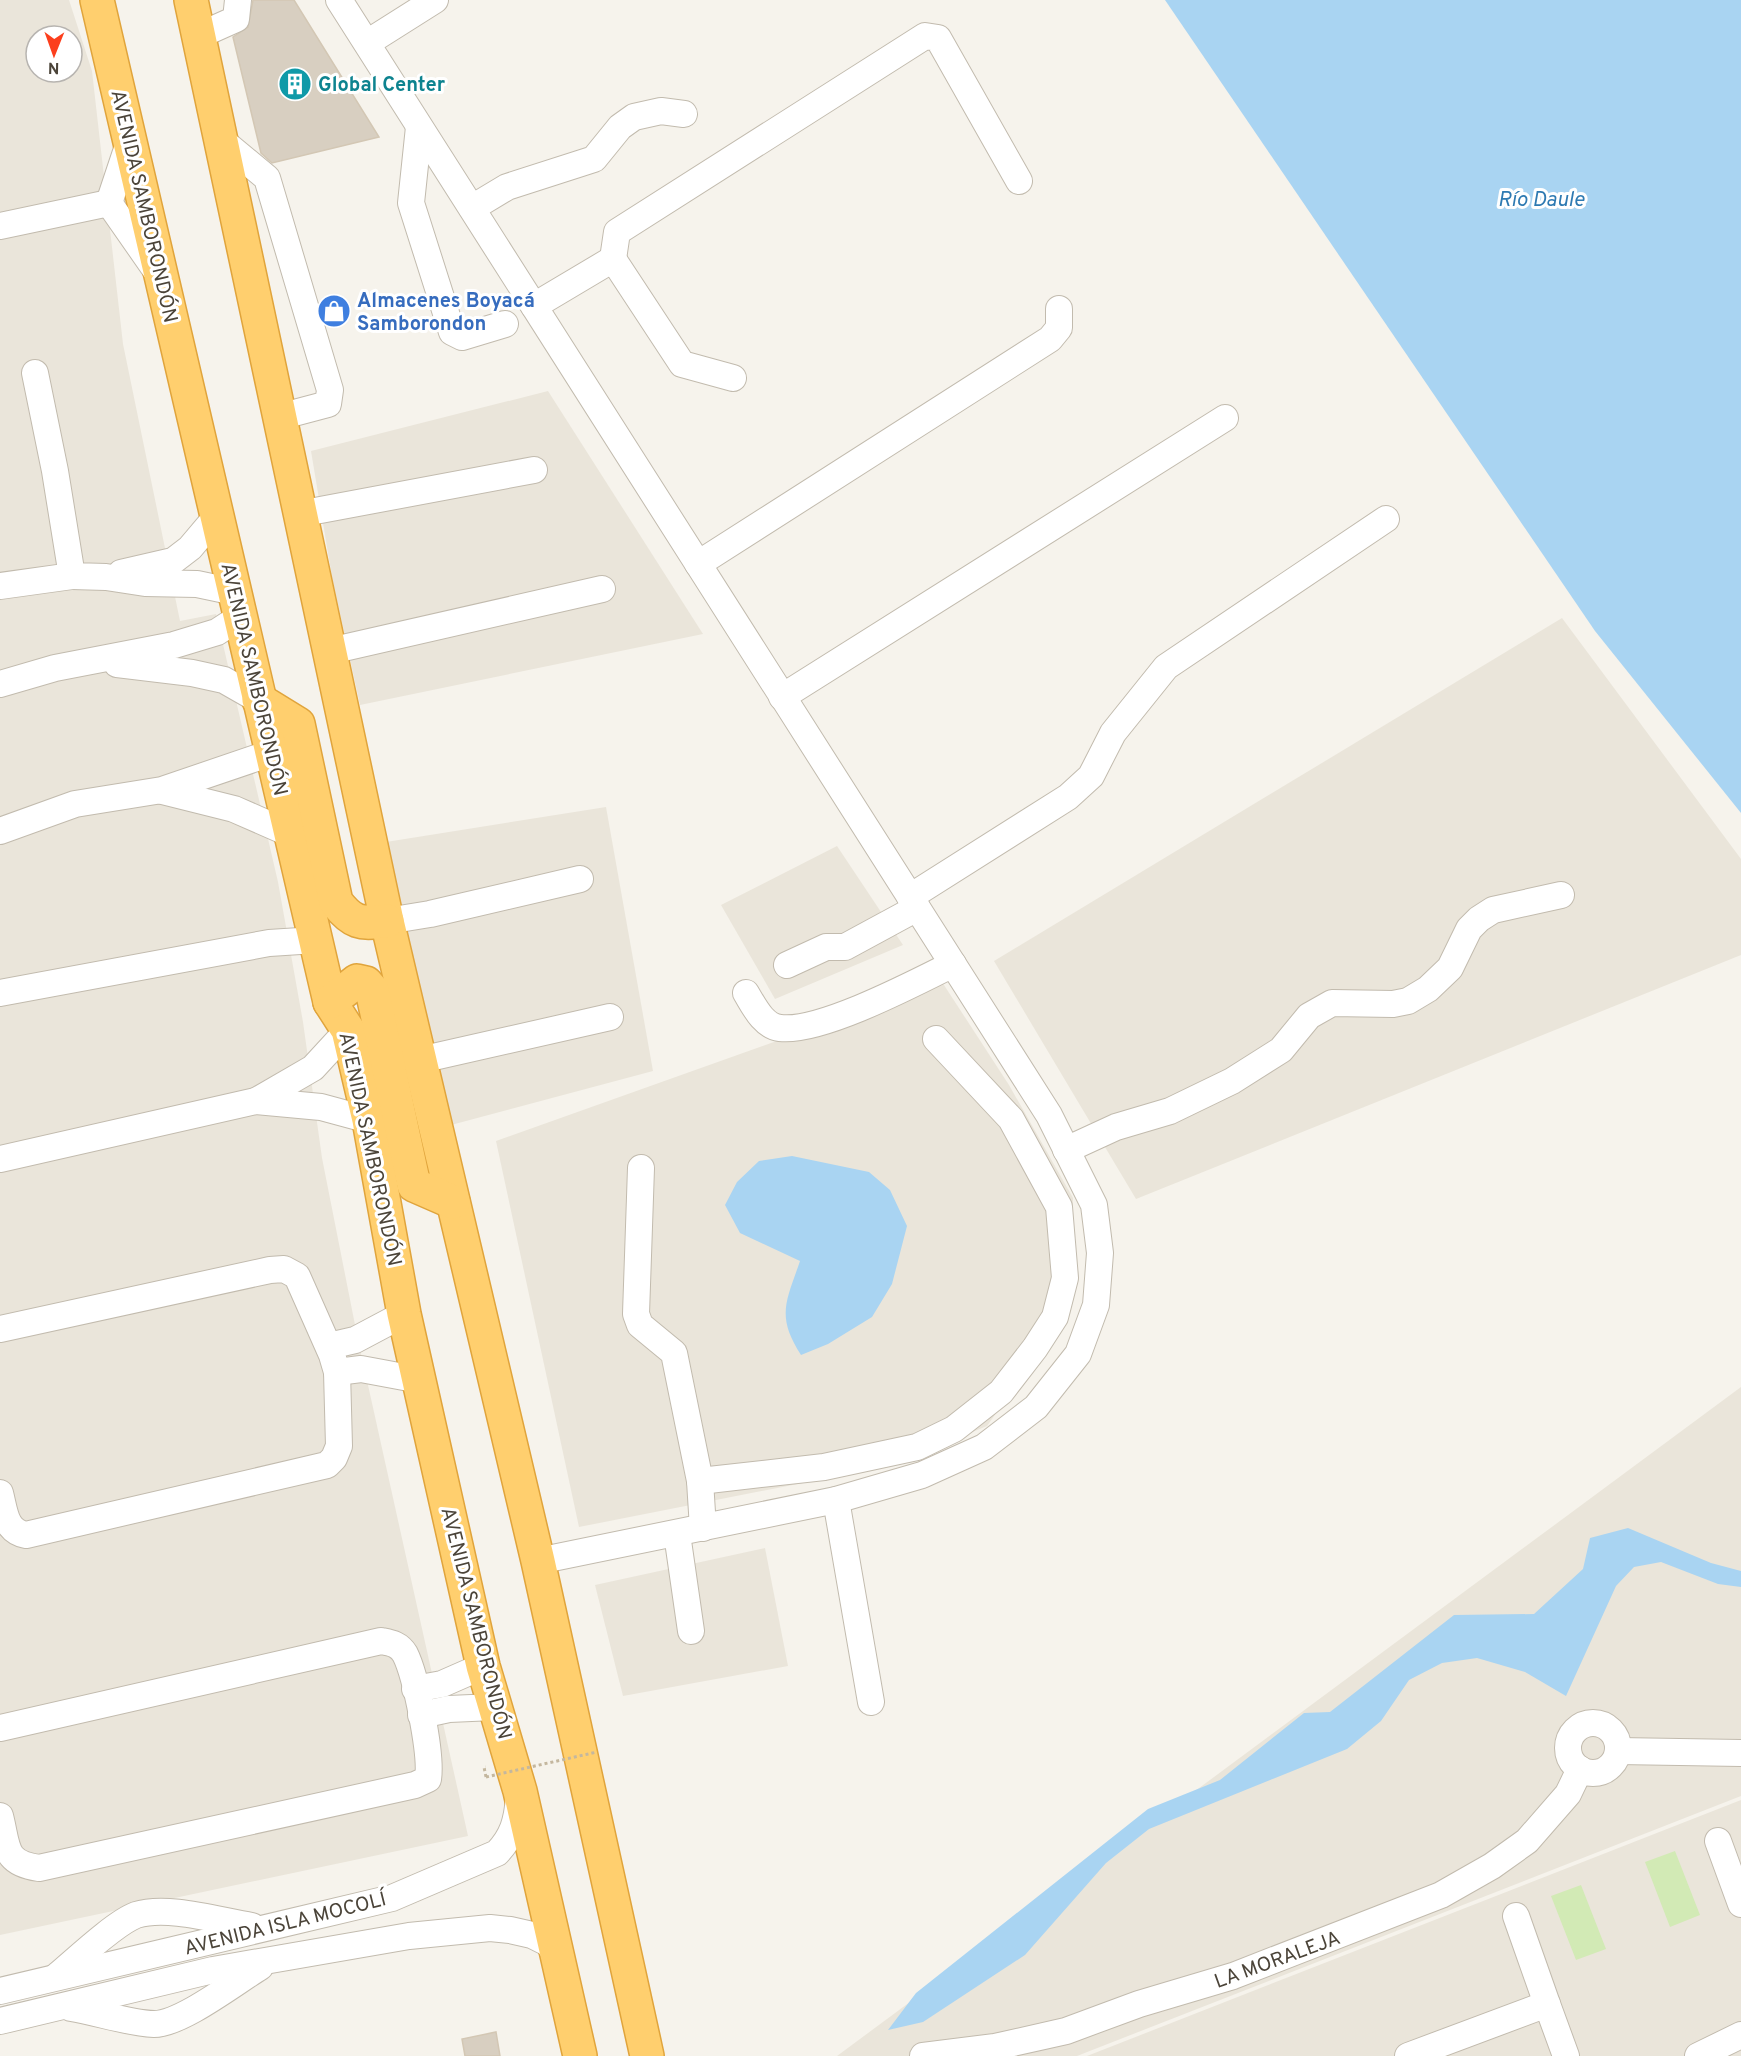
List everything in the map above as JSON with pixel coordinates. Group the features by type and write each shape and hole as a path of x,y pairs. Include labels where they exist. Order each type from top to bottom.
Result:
{"highway":[{"name":"AVENIDA SAMBORONDÓN","path":"97,0 330,1002 348,1030 369,1120 404,1314 483,1666 520,1791 580,2056"},
{"path":"191,0 387,921 538,1561 647,2056"},
{"path":"259,700 298,724 336,902 347,915 360,923 387,921"},
{"path":"330,1002 357,981 366,983 372,990 414,1185 453,1202"}],"street":[{"path":"198,36 236,19 238,0"},
{"path":"339,0 1049,1115 1094,1205 1100,1253 1096,1305 1078,1354 1036,1407 984,1447 922,1475 836,1500 538,1561"},
{"path":"367,43 435,0"},
{"path":"734,378 682,364 614,259 617,232 925,36 932,35 938,38 1019,181"},
{"path":"472,208 507,188 594,159 620,127 634,117 661,111 684,114"},
{"path":"419,128 411,203 452,332 462,337 505,324"},
{"path":"220,139 267,178 330,390 328,404 279,417"},
{"path":"109,203 130,140"},
{"path":"0,226 109,203"},
{"path":"109,203 161,277"},
{"path":"534,306 614,259"},
{"path":"698,564 1050,339 1059,328 1059,309"},
{"path":"35,373 55,471 72,576"},
{"path":"782,697 1225,418"},
{"path":"299,514 534,470"},
{"path":"106,577 173,561 190,548 217,516"},
{"path":"787,965 826,946 845,947 914,903 1068,797 1091,776 1113,733 1166,667 1386,519"},
{"path":"0,586 72,576 106,577 145,583 198,584 237,604 217,633 99,661 55,668 0,684"},
{"path":"330,651 602,589"},
{"path":"99,661 192,673 224,680 259,700"},
{"path":"0,831 75,804 162,790 271,753"},
{"path":"162,790 234,809 291,834"},
{"path":"387,921 430,914 580,879"},
{"path":"1066,1150 1116,1127 1170,1111 1232,1082 1281,1050 1309,1016 1332,1002 1393,1004 1407,1001 1428,989 1450,968 1469,929 1479,918 1493,910 1561,895"},
{"path":"0,993 269,943 316,940"},
{"path":"746,993 761,1017 769,1023 779,1028 803,1027 893,994 953,964"},
{"path":"420,1060 610,1017"},
{"path":"0,1159 256,1101 313,1068 348,1030"},
{"path":"700,1481 824,1467 917,1447 954,1429 1001,1392 1035,1348 1055,1317 1065,1278 1059,1207 1011,1119 936,1039"},
{"path":"256,1101 321,1107 369,1120"},
{"path":"641,1168 636,1314 640,1325 674,1353 700,1481 703,1528"},
{"path":"0,1329 270,1270 284,1269 297,1276 329,1346 337,1372 339,1446 334,1458 327,1465 26,1535 15,1533 7,1523 0,1493"},
{"path":"329,1346 355,1340 404,1314"},
{"path":"337,1372 361,1369 420,1380"},
{"path":"836,1500 871,1702"},
{"path":"677,1534 691,1631"},
{"path":"0,1728 381,1641 397,1644 404,1654 421,1714 430,1768 428,1779 416,1785 39,1868 20,1865 10,1856 0,1816"},
{"path":"415,1689 442,1684 483,1666"},
{"path":"421,1714 449,1709 494,1707"},
{"path":"1596,1723 1606,1726 1613,1733 1618,1751 1608,1768 1589,1773 1580,1769 1569,1754 1568,1744 1578,1728 1596,1723"},
{"path":"1618,1751 1741,1753"},
{"name":"LA MORALEJA","path":"923,2056 995,2047 1066,2031 1139,2004 1233,1976 1441,1895 1492,1866 1527,1841 1568,1794 1580,1769"},
{"name":"AVENIDA ISLA MOCOLÍ","path":"7,1989 392,1898 497,1853 508,1841 517,1822 520,1791"},
{"path":"1718,1841 1741,1904"},
{"path":"54,1978 117,1927 134,1916 153,1911 264,1928"},
{"path":"172,1913 190,1922 206,1942 212,1954 213,1970 210,1988 200,2004"},
{"path":"1516,1916 1566,2056"},
{"path":"117,1927 106,1943 101,1967 102,1981 107,1995 120,2011 136,2020"},
{"name":"AVENIDA ISLA MOCOLÍ","path":"11,2018 213,1970 409,1936 490,1928 532,1935 548,1943 558,1958"},
{"path":"59,2006 153,2024 171,2022 187,2015 200,2004 268,1962"},
{"path":"1408,2056 1459,2048 1547,2004"},
{"path":"1698,2056 1741,2035"}],"path":[{"path":"486,1777 597,1752"}],"shaded area":[{"path":"0,0 69,0 77,24 24,24 24,84 84,84 84,46 92,71 123,344 180,621 216,614 278,882 303,1022 322,1158 358,1340 468,1836 0,1935"},
{"path":"548,391 703,634 360,705 332,577 311,451"},
{"path":"1562,618 1741,859 1741,955 1136,1199 994,961"},
{"path":"606,807 653,1071 451,1125 386,842"},
{"path":"837,846 903,945 775,999 721,905"},
{"path":"942,982 1009,1085 1073,1198 1071,1308 987,1426 889,1466 579,1527 496,1141"},
{"path":"1741,1387 1741,1796 1077,2056 837,2056"},
{"path":"765,1548 788,1666 623,1696 595,1585"},
{"path":"1741,1800 1741,2056 1087,2056"}],"green space":[{"path":"1675,1851 1700,1915 1670,1927 1645,1862"},
{"path":"1581,1885 1606,1949 1576,1960 1551,1896"}],"water":[{"name":"Río Daule","path":"1165,0 1741,0 1741,813 1595,631"},
{"path":"792,1156 869,1172 890,1190 907,1226 892,1284 872,1317 828,1344 801,1355 788,1330 786,1319 788,1298 800,1261 740,1233 725,1205 737,1182 759,1161"},
{"path":"1628,1528 1711,1563 1741,1571 1741,1587 1718,1584 1661,1562 1634,1567 1616,1586 1566,1696 1525,1672 1477,1658 1442,1663 1409,1680 1381,1721 1347,1749 1149,1829 1106,1863 1025,1955 923,2022 888,2030 916,1993 1148,1809 1220,1780 1304,1713 1330,1712 1454,1615 1534,1614 1583,1569 1590,1538"}],"building":[{"name":"Global Center","path":"253,0 294,0 379,137 272,163 261,153 233,37 248,27"},
{"path":"496,2032 500,2056 465,2056 462,2039"}],"place":[{"name":"Global Center","path":"295,84"},
{"name":"Almacenes Boyacá Samborondon","path":"334,311"}]}
